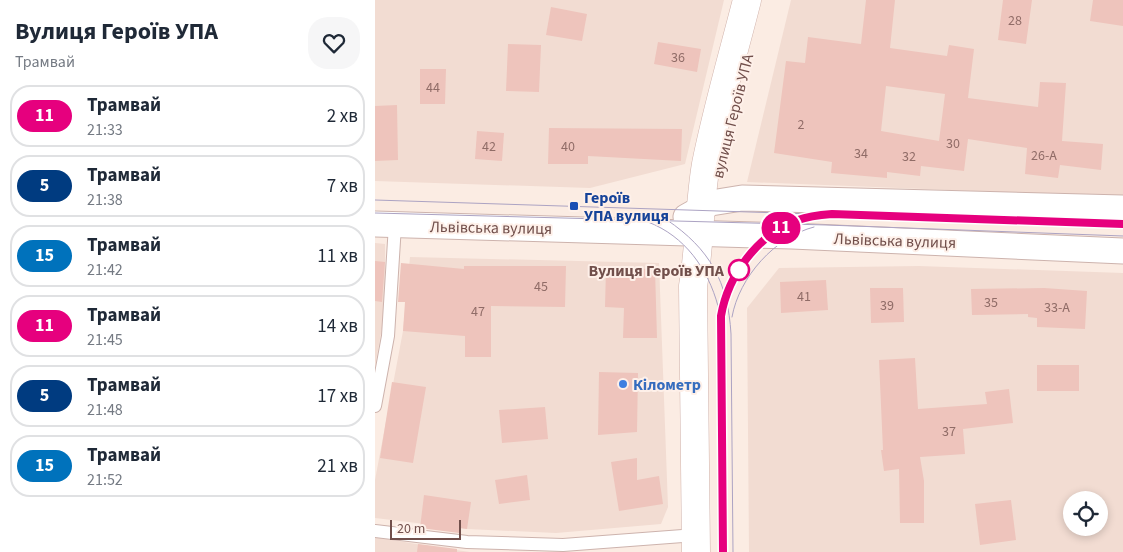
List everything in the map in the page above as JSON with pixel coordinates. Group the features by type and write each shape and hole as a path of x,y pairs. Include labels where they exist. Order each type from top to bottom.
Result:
{"street":[{"name":"вулиця Героїв УПА","path":"702,227 713,132 747,0"},
{"name":"вулиця Героїв УПА","path":"702,227 724,134 763,0"},
{"name":"Львівська вулиця","path":"702,227 726,199 759,198 1123,208"},
{"name":"Львівська вулиця","path":"385,224 666,232 678,221 702,227 1123,251"},
{"path":"696,543 693,286 702,227"}],"lane":[{"path":"375,406 388,336 385,224"},
{"path":"375,531 467,542 563,545 696,543"}],"shaded area":[{"path":"375,0 724,0 685,164 590,188 375,181"},
{"path":"791,0 1123,0 1123,197 747,182"},
{"path":"375,243 385,244 385,312 375,366"},
{"path":"410,257 659,263 668,507 661,524 556,533 467,529 375,518 375,480 403,331"},
{"path":"919,266 1123,273 1123,552 749,552 747,308 779,268"},
{"path":"375,537 416,544 470,552 375,552"}],"building":[{"path":"866,0 895,0 890,48 947,56 949,45 974,49 968,98 1038,107 1040,82 1066,83 1062,141 1103,144 1101,170 1060,165 1058,178 1025,174 1027,148 968,139 964,171 921,166 920,176 887,172 887,178 831,173 832,162 774,153 786,61 805,63 808,37 861,44","holes":["886,86 945,94 939,141 881,131"]},
{"path":"1003,0 1032,0 1026,44 998,40"},
{"path":"1093,0 1123,0 1123,26 1090,21"},
{"path":"551,7 587,14 582,41 546,35"},
{"path":"658,42 701,49 697,72 654,64"},
{"path":"508,44 541,45 539,92 506,91"},
{"path":"420,69 446,69 445,104 420,104"},
{"path":"397,105 398,160 375,161 375,106"},
{"path":"549,128 682,129 681,161 588,156 588,164 548,164"},
{"path":"477,131 504,133 502,161 475,159"},
{"path":"375,261 385,262 382,302 375,301"},
{"path":"401,263 464,269 464,266 566,266 565,307 491,306 491,357 465,357 465,336 403,331 405,302 398,302"},
{"path":"606,268 655,269 657,338 623,338 624,308 605,307"},
{"path":"826,280 828,310 781,313 780,282"},
{"path":"870,288 903,288 904,322 871,323"},
{"path":"1044,288 1087,291 1085,329 1037,327 1037,318 1028,317 1028,314 972,315 971,289"},
{"path":"915,358 918,409 987,404 985,392 1009,389 1013,423 963,429 965,454 920,457 924,481 924,523 900,523 899,469 884,471 881,450 883,450 879,360"},
{"path":"1037,365 1079,365 1079,391 1037,391"},
{"path":"599,372 638,373 637,432 598,435"},
{"path":"392,382 426,387 413,463 380,458"},
{"path":"545,407 548,439 502,443 499,410"},
{"path":"637,458 637,480 659,476 663,504 619,511 611,462"},
{"path":"527,475 530,500 499,504 495,480"},
{"path":"424,495 471,502 467,529 460,528 459,533 420,528"},
{"path":"1011,500 1016,540 980,545 975,504"},
{"path":"418,544 457,549 457,552 417,552"}],"tram line":[{"path":"375,200 1123,224"},
{"path":"375,213 826,225 1123,236"},
{"name":"11","path":"723,552 721,316 723,304 734,276 748,257 766,239 781,228 799,220 832,214 1123,224"},
{"path":"667,220 682,231 705,255 714,268 726,298 731,334 733,552"},
{"path":"648,222 673,236 693,255 708,279 718,306 723,552"},
{"path":"725,298 735,275 749,255 778,230 789,224"},
{"path":"732,317 742,287 761,261 786,240 814,227"}],"place":[{"name":"Героїв УПА вулиця","path":"574,206"},
{"name":"Вулиця Героїв УПА","path":"739,270"},
{"name":"Кілометр","path":"623,384"}]}
